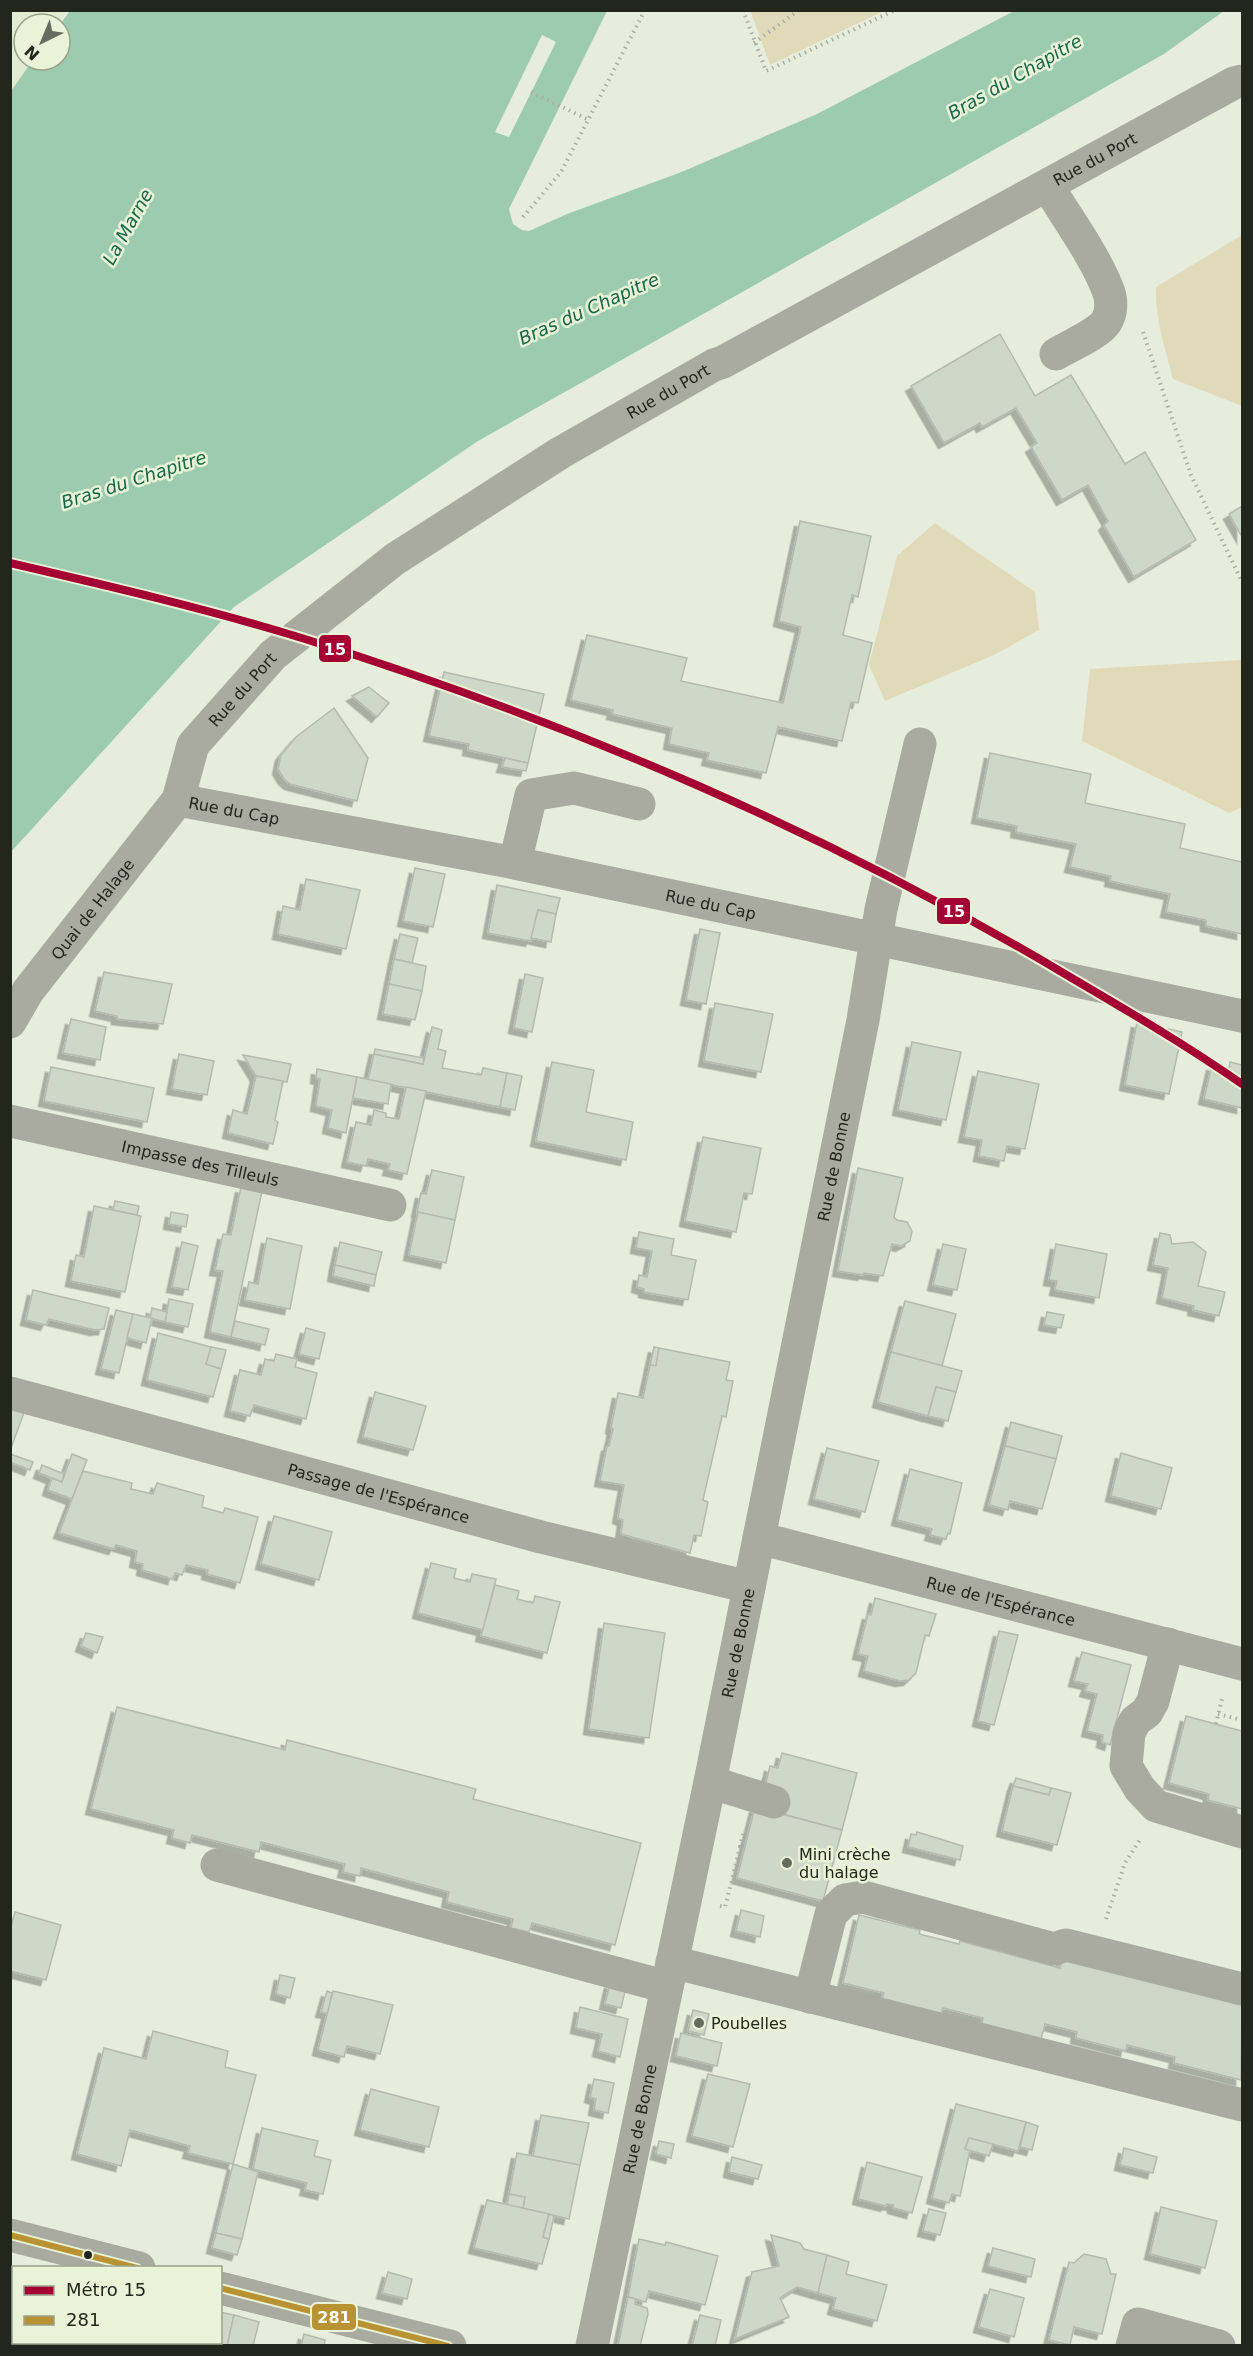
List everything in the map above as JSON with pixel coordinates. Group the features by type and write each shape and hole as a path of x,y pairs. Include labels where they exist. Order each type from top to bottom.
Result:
{"street":[{"name":"Rue du Port","path":"178,800 193,746 273,655 395,559 560,453 714,365 1048,186 1234,83 1242,81"},
{"path":"1048,186 1092,259 1111,302 1107,321 1099,329 1056,354"},
{"name":"Rue de Bonne","path":"592,2346 710,1782 863,1020 881,909 920,744"},
{"path":"515,863 531,795 574,788 639,804"},
{"name":"Rue du Cap","path":"178,800 515,863 1242,1016"},
{"name":"Quai de Halage","path":"10,1022 28,991 178,800"},
{"name":"Impasse des Tilleuls","path":"10,1122 390,1205"},
{"name":"Passage de l'Espérance","path":"10,1393 541,1537 749,1587"},
{"name":"Rue de l'Espérance","path":"759,1538 1242,1664"},
{"path":"1168,1644 1153,1701 1147,1712 1135,1721 1129,1733 1126,1766 1140,1789 1156,1806 1242,1832"},
{"path":"710,1782 774,1802"},
{"path":"217,1865 670,1975 810,1997 1242,2105"},
{"path":"810,1997 831,1914 837,1906 853,1898 862,1897 1054,1949 1066,1945 1242,1989"},
{"path":"10,2235 131,2266"},
{"path":"222,2289 450,2346"},
{"path":"1132,2346 1138,2324 1219,2346"}],"path":[{"path":"523,217 561,171 645,10"},
{"path":"743,10 766,71 895,10"},
{"path":"754,43 799,10"},
{"path":"531,92 589,120"},
{"path":"1142,322 1143,333 1191,475 1242,582"},
{"path":"1216,1724 1222,1700"},
{"path":"1218,1714 1242,1720"},
{"path":"1096,1952 1125,1863 1140,1839 1162,1820 1168,1810"},
{"path":"740,1847 744,1832"}],"shaded area":[{"path":"750,10 884,10 884,11 770,65"},
{"path":"11,11 67,11 12,12 12,72 24,72 11,91"},
{"path":"1242,235 1242,406 1173,379 1159,322 1156,287"},
{"path":"935,523 1035,592 1039,630 994,655 885,701 869,665 897,556"},
{"path":"1242,660 1242,807 1229,813 1082,741 1090,669"}],"water":[{"path":"607,11 509,209 513,224 522,230 529,231 567,214 679,173 817,114 1014,11 1224,11 1164,54 478,441 234,607 11,852 11,91 24,72 72,72 72,12 69,12"}],"pier":[{"path":"542,35 556,42 509,137 495,132"}],"building":[{"path":"1000,334 1035,396 1071,375 1125,464 1145,452 1196,540 1134,577 1104,525 1108,521 1088,485 1062,500 1031,447 1037,443 1016,408 982,427 980,423 944,443 911,386"},
{"path":"1242,506 1242,537 1229,514"},
{"path":"800,521 871,536 858,597 852,595 843,635 872,643 858,703 851,702 842,741 778,727 766,773 707,760 709,753 669,744 672,728 612,714 613,710 571,700 587,635 687,658 681,681 783,703 801,627 779,621"},
{"path":"444,672 544,694 528,763 468,750 469,744 429,736"},
{"path":"369,687 389,703 377,717 352,696"},
{"path":"334,708 368,758 357,801 290,784 278,769 281,755 296,737"},
{"path":"990,753 1091,774 1085,803 1185,824 1180,848 1242,862 1242,934 1206,926 1206,920 1166,912 1170,894 1110,881 1111,876 1070,867 1076,844 1016,832 1017,826 977,818"},
{"path":"505,758 528,763 526,771 502,767"},
{"path":"415,868 445,874 433,927 403,921"},
{"path":"306,879 360,890 346,949 278,934 283,906 300,910"},
{"path":"497,885 560,898 556,914 538,910 531,941 488,933"},
{"path":"538,910 556,914 551,942 531,938"},
{"path":"700,929 720,933 706,1004 686,1000"},
{"path":"400,934 418,938 412,963 394,959"},
{"path":"394,959 426,966 422,991 389,984"},
{"path":"104,972 172,984 163,1024 117,1019 117,1016 95,1011"},
{"path":"525,974 543,978 532,1032 514,1028"},
{"path":"389,984 422,991 415,1020 383,1014"},
{"path":"715,1003 773,1014 761,1072 704,1061"},
{"path":"71,1019 106,1027 100,1060 63,1053"},
{"path":"1137,1022 1182,1032 1169,1094 1125,1085"},
{"path":"432,1027 442,1030 438,1049 446,1051 442,1068 481,1075 483,1068 507,1073 500,1107 368,1080 374,1054 423,1064"},
{"path":"912,1042 961,1052 946,1120 898,1110"},
{"path":"375,1049 424,1058 423,1064 374,1054"},
{"path":"179,1054 214,1061 207,1095 172,1089"},
{"path":"243,1055 291,1064 287,1082 256,1076"},
{"path":"552,1062 594,1070 586,1112 633,1122 626,1160 536,1141"},
{"path":"1230,1062 1242,1065 1242,1108 1204,1099 1212,1065 1229,1068"},
{"path":"51,1067 154,1088 147,1122 44,1101"},
{"path":"317,1069 357,1077 346,1133 328,1128 332,1110 316,1106 320,1079 316,1078"},
{"path":"978,1071 1039,1084 1025,1149 1007,1146 1004,1161 979,1156 982,1140 964,1137"},
{"path":"507,1073 522,1076 515,1110 500,1107"},
{"path":"256,1076 283,1081 273,1144 228,1133 233,1110 247,1114"},
{"path":"357,1077 391,1084 388,1104 353,1098"},
{"path":"406,1087 426,1091 407,1174 388,1170 390,1164 368,1159 366,1166 347,1162 356,1122 371,1125 374,1110 386,1113 386,1117 399,1119"},
{"path":"703,1137 761,1148 752,1194 744,1193 736,1232 685,1221"},
{"path":"858,1168 903,1178 894,1217 907,1222 912,1231 910,1241 901,1246 892,1244 883,1276 838,1271"},
{"path":"432,1170 464,1177 455,1220 417,1212 421,1193 426,1194"},
{"path":"241,1187 262,1191 231,1337 210,1332 223,1271 215,1270 223,1234 231,1235"},
{"path":"115,1201 139,1206 137,1215 113,1210"},
{"path":"94,1206 141,1216 125,1292 71,1281 76,1255 84,1257"},
{"path":"171,1212 188,1215 186,1227 169,1224"},
{"path":"418,1212 455,1220 446,1263 409,1255"},
{"path":"639,1232 674,1239 671,1255 696,1260 688,1300 644,1292 644,1289 637,1287 639,1275 647,1277 652,1251 636,1248"},
{"path":"1160,1233 1170,1235 1172,1244 1193,1242 1206,1252 1198,1286 1225,1292 1219,1316 1193,1310 1194,1306 1162,1298 1168,1268 1153,1265"},
{"path":"267,1238 302,1246 290,1309 245,1300 249,1282 258,1284"},
{"path":"182,1242 198,1246 188,1290 172,1287"},
{"path":"340,1242 382,1252 376,1275 335,1265"},
{"path":"943,1244 966,1249 957,1290 933,1285"},
{"path":"1056,1244 1107,1254 1099,1298 1055,1290 1057,1281 1049,1280"},
{"path":"335,1265 376,1275 374,1286 333,1276"},
{"path":"33,1290 109,1308 104,1329 95,1330 49,1319 46,1325 26,1320"},
{"path":"169,1299 193,1304 188,1327 165,1322"},
{"path":"905,1301 956,1314 942,1366 891,1352"},
{"path":"152,1308 167,1312 165,1322 150,1318"},
{"path":"116,1310 133,1314 119,1373 101,1369"},
{"path":"1047,1312 1064,1315 1061,1328 1044,1325"},
{"path":"133,1314 152,1318 146,1343 127,1338"},
{"path":"235,1321 269,1329 265,1345 231,1337"},
{"path":"306,1328 325,1333 319,1359 299,1354"},
{"path":"158,1333 211,1347 206,1364 221,1369 213,1397 147,1380"},
{"path":"211,1347 226,1350 221,1369 206,1364"},
{"path":"654,1347 659,1348 656,1366 650,1365"},
{"path":"659,1348 730,1362 726,1380 733,1381 726,1417 722,1416 703,1500 708,1502 701,1536 694,1535 690,1553 621,1534 623,1520 618,1518 624,1485 600,1481 613,1429 611,1428 618,1393 643,1398 650,1365 656,1366"},
{"path":"891,1352 962,1371 956,1392 936,1387 928,1416 878,1402"},
{"path":"276,1354 297,1359 295,1367 317,1373 306,1419 254,1405 250,1416 230,1411 240,1370 261,1375 265,1359 274,1361"},
{"path":"936,1387 956,1392 948,1421 928,1416"},
{"path":"375,1392 426,1406 413,1450 363,1437"},
{"path":"10,1403 26,1407 10,1451"},
{"path":"1011,1422 1062,1436 1056,1459 1005,1446"},
{"path":"1005,1446 1056,1459 1042,1509 1010,1501 1008,1510 989,1505"},
{"path":"827,1448 879,1461 865,1512 814,1499"},
{"path":"1121,1453 1172,1468 1161,1509 1111,1496"},
{"path":"10,1454 33,1462 30,1470 10,1462"},
{"path":"72,1454 87,1460 72,1499 48,1490 52,1478 62,1482"},
{"path":"42,1465 64,1474 62,1482 39,1473"},
{"path":"910,1469 962,1483 950,1534 948,1533 946,1539 930,1535 932,1529 897,1520"},
{"path":"83,1471 132,1483 131,1489 153,1494 157,1483 204,1496 202,1507 223,1513 225,1508 258,1517 240,1583 207,1574 208,1570 186,1565 182,1575 175,1573 173,1579 142,1570 143,1564 135,1562 137,1551 116,1545 114,1549 59,1533"},
{"path":"274,1516 332,1532 319,1580 261,1564"},
{"path":"431,1563 456,1569 454,1578 470,1582 472,1574 496,1579 483,1630 418,1613"},
{"path":"495,1585 519,1591 517,1599 533,1603 535,1596 560,1602 547,1653 481,1636"},
{"path":"875,1598 936,1614 929,1636 925,1635 916,1673 909,1680 900,1681 864,1671 868,1656 858,1654 868,1614 871,1615"},
{"path":"604,1623 665,1633 649,1738 589,1729"},
{"path":"999,1631 1018,1635 994,1725 978,1721"},
{"path":"86,1633 103,1637 97,1653 81,1646"},
{"path":"1082,1652 1131,1665 1110,1745 1102,1742 1103,1735 1087,1731 1097,1694 1085,1691 1088,1684 1074,1681"},
{"path":"117,1707 285,1750 287,1740 476,1789 473,1799 641,1843 615,1945 532,1923 529,1932 511,1928 513,1919 447,1902 449,1892 361,1868 360,1876 343,1872 345,1864 261,1842 259,1852 192,1835 190,1843 172,1838 174,1830 91,1809"},
{"path":"1186,1716 1242,1731 1242,1809 1208,1800 1209,1794 1169,1783"},
{"path":"782,1753 857,1773 842,1830 775,1812 764,1791 770,1766 778,1768"},
{"path":"1016,1778 1051,1788 1049,1795 1013,1786"},
{"path":"1013,1786 1049,1795 1051,1788 1071,1793 1057,1845 1002,1831"},
{"name":"Mini crèche du halage","path":"755,1807 842,1830 823,1901 737,1878"},
{"path":"917,1832 963,1846 960,1860 908,1847 911,1834 916,1835"},
{"path":"741,1910 764,1916 760,1937 736,1931"},
{"path":"15,1912 61,1925 46,1980 10,1971 10,1931"},
{"path":"859,1915 920,1930 919,1934 959,1944 960,1941 1060,1968 1063,1957 1242,2005 1241,2080 1174,2063 1175,2057 1127,2045 1126,2051 1076,2038 1077,2032 1045,2024 1041,2039 982,2024 983,2018 943,2008 941,2014 882,1999 884,1993 843,1983"},
{"path":"280,1975 295,1978 290,1998 276,1994"},
{"path":"610,1983 626,1987 621,2008 605,2004"},
{"path":"327,1991 332,1993 328,2013 321,2012"},
{"path":"333,1991 393,2005 380,2054 347,2046 344,2057 318,2050"},
{"path":"580,2007 628,2019 620,2057 598,2051 602,2034 576,2028"},
{"name":"Poubelles","path":"693,2010 709,2014 704,2035 688,2031"},
{"path":"153,2031 228,2051 225,2067 256,2075 233,2164 188,2153 190,2146 130,2130 121,2166 77,2154 104,2048 146,2059"},
{"path":"681,2033 722,2043 717,2066 676,2056"},
{"path":"708,2074 750,2084 733,2147 692,2136"},
{"path":"594,2079 614,2083 608,2113 594,2110 596,2099 590,2097"},
{"path":"371,2089 439,2107 429,2147 360,2130"},
{"path":"956,2104 1026,2122 1018,2151 969,2138 965,2149 970,2150 960,2196 952,2194 949,2203 932,2198"},
{"path":"541,2115 589,2123 580,2165 533,2156"},
{"path":"1026,2122 1038,2126 1032,2150 1020,2147"},
{"path":"262,2128 318,2141 314,2156 331,2160 323,2194 305,2190 307,2183 253,2169"},
{"path":"969,2138 993,2144 989,2156 965,2149"},
{"path":"659,2141 674,2144 671,2158 656,2154"},
{"path":"1124,2148 1157,2157 1153,2173 1120,2165"},
{"path":"517,2153 580,2165 569,2219 523,2208 525,2197 509,2194"},
{"path":"732,2157 762,2165 758,2179 729,2172"},
{"path":"867,2162 922,2177 912,2213 893,2208 893,2205 887,2204 886,2206 858,2199"},
{"path":"233,2164 258,2172 242,2239 216,2233"},
{"path":"509,2194 525,2197 523,2208 507,2205"},
{"path":"487,2200 549,2214 543,2237 549,2239 542,2264 474,2248"},
{"path":"1161,2207 1217,2221 1205,2268 1150,2254"},
{"path":"929,2209 946,2213 940,2235 923,2231"},
{"path":"549,2214 554,2216 549,2239 543,2237"},
{"path":"216,2233 242,2239 237,2255 212,2248"},
{"path":"771,2235 800,2243 804,2249 827,2255 818,2293 797,2287 780,2298 789,2317 735,2339 752,2272 779,2266"},
{"path":"639,2239 665,2245 666,2242 718,2256 705,2305 649,2291 646,2302 628,2297"},
{"path":"993,2248 1035,2259 1031,2277 988,2266"},
{"path":"1084,2254 1106,2259 1111,2274 1116,2274 1102,2334 1074,2327 1070,2345 1049,2340 1069,2262 1074,2263"},
{"path":"827,2255 849,2262 846,2274 887,2285 877,2321 833,2309 836,2298 818,2293"},
{"path":"388,2272 412,2279 407,2299 382,2293"},
{"path":"10,2288 12,2344 74,2344 74,2346 10,2346"},
{"path":"990,2289 1024,2298 1014,2337 979,2327"},
{"path":"628,2297 636,2299 635,2304 647,2308 648,2314 640,2346 618,2346"},
{"path":"222,2312 234,2315 227,2346 200,2346 200,2344 222,2344"},
{"path":"234,2315 259,2322 253,2346 227,2346"},
{"path":"700,2315 721,2320 715,2346 692,2346"},
{"path":"304,2334 325,2340 324,2346 301,2346"}],"metro line":[{"name":"15","path":"10,563 195,608 305,639 504,707 602,745 792,829 886,875 1070,977 1242,1084"}],"transit line":[{"name":"281","path":"10,2235 129,2266"},
{"name":"281","path":"222,2289 448,2346"}],"place":[{"name":"Mini crèche du halage","path":"787,1863"},
{"name":"Poubelles","path":"699,2023"}],"water label":[{"name":"Bras du Chapitre","path":"1015,77"},
{"name":"La Marne","path":"128,227"},
{"name":"Bras du Chapitre","path":"589,309"},
{"name":"Bras du Chapitre","path":"134,480"}]}
